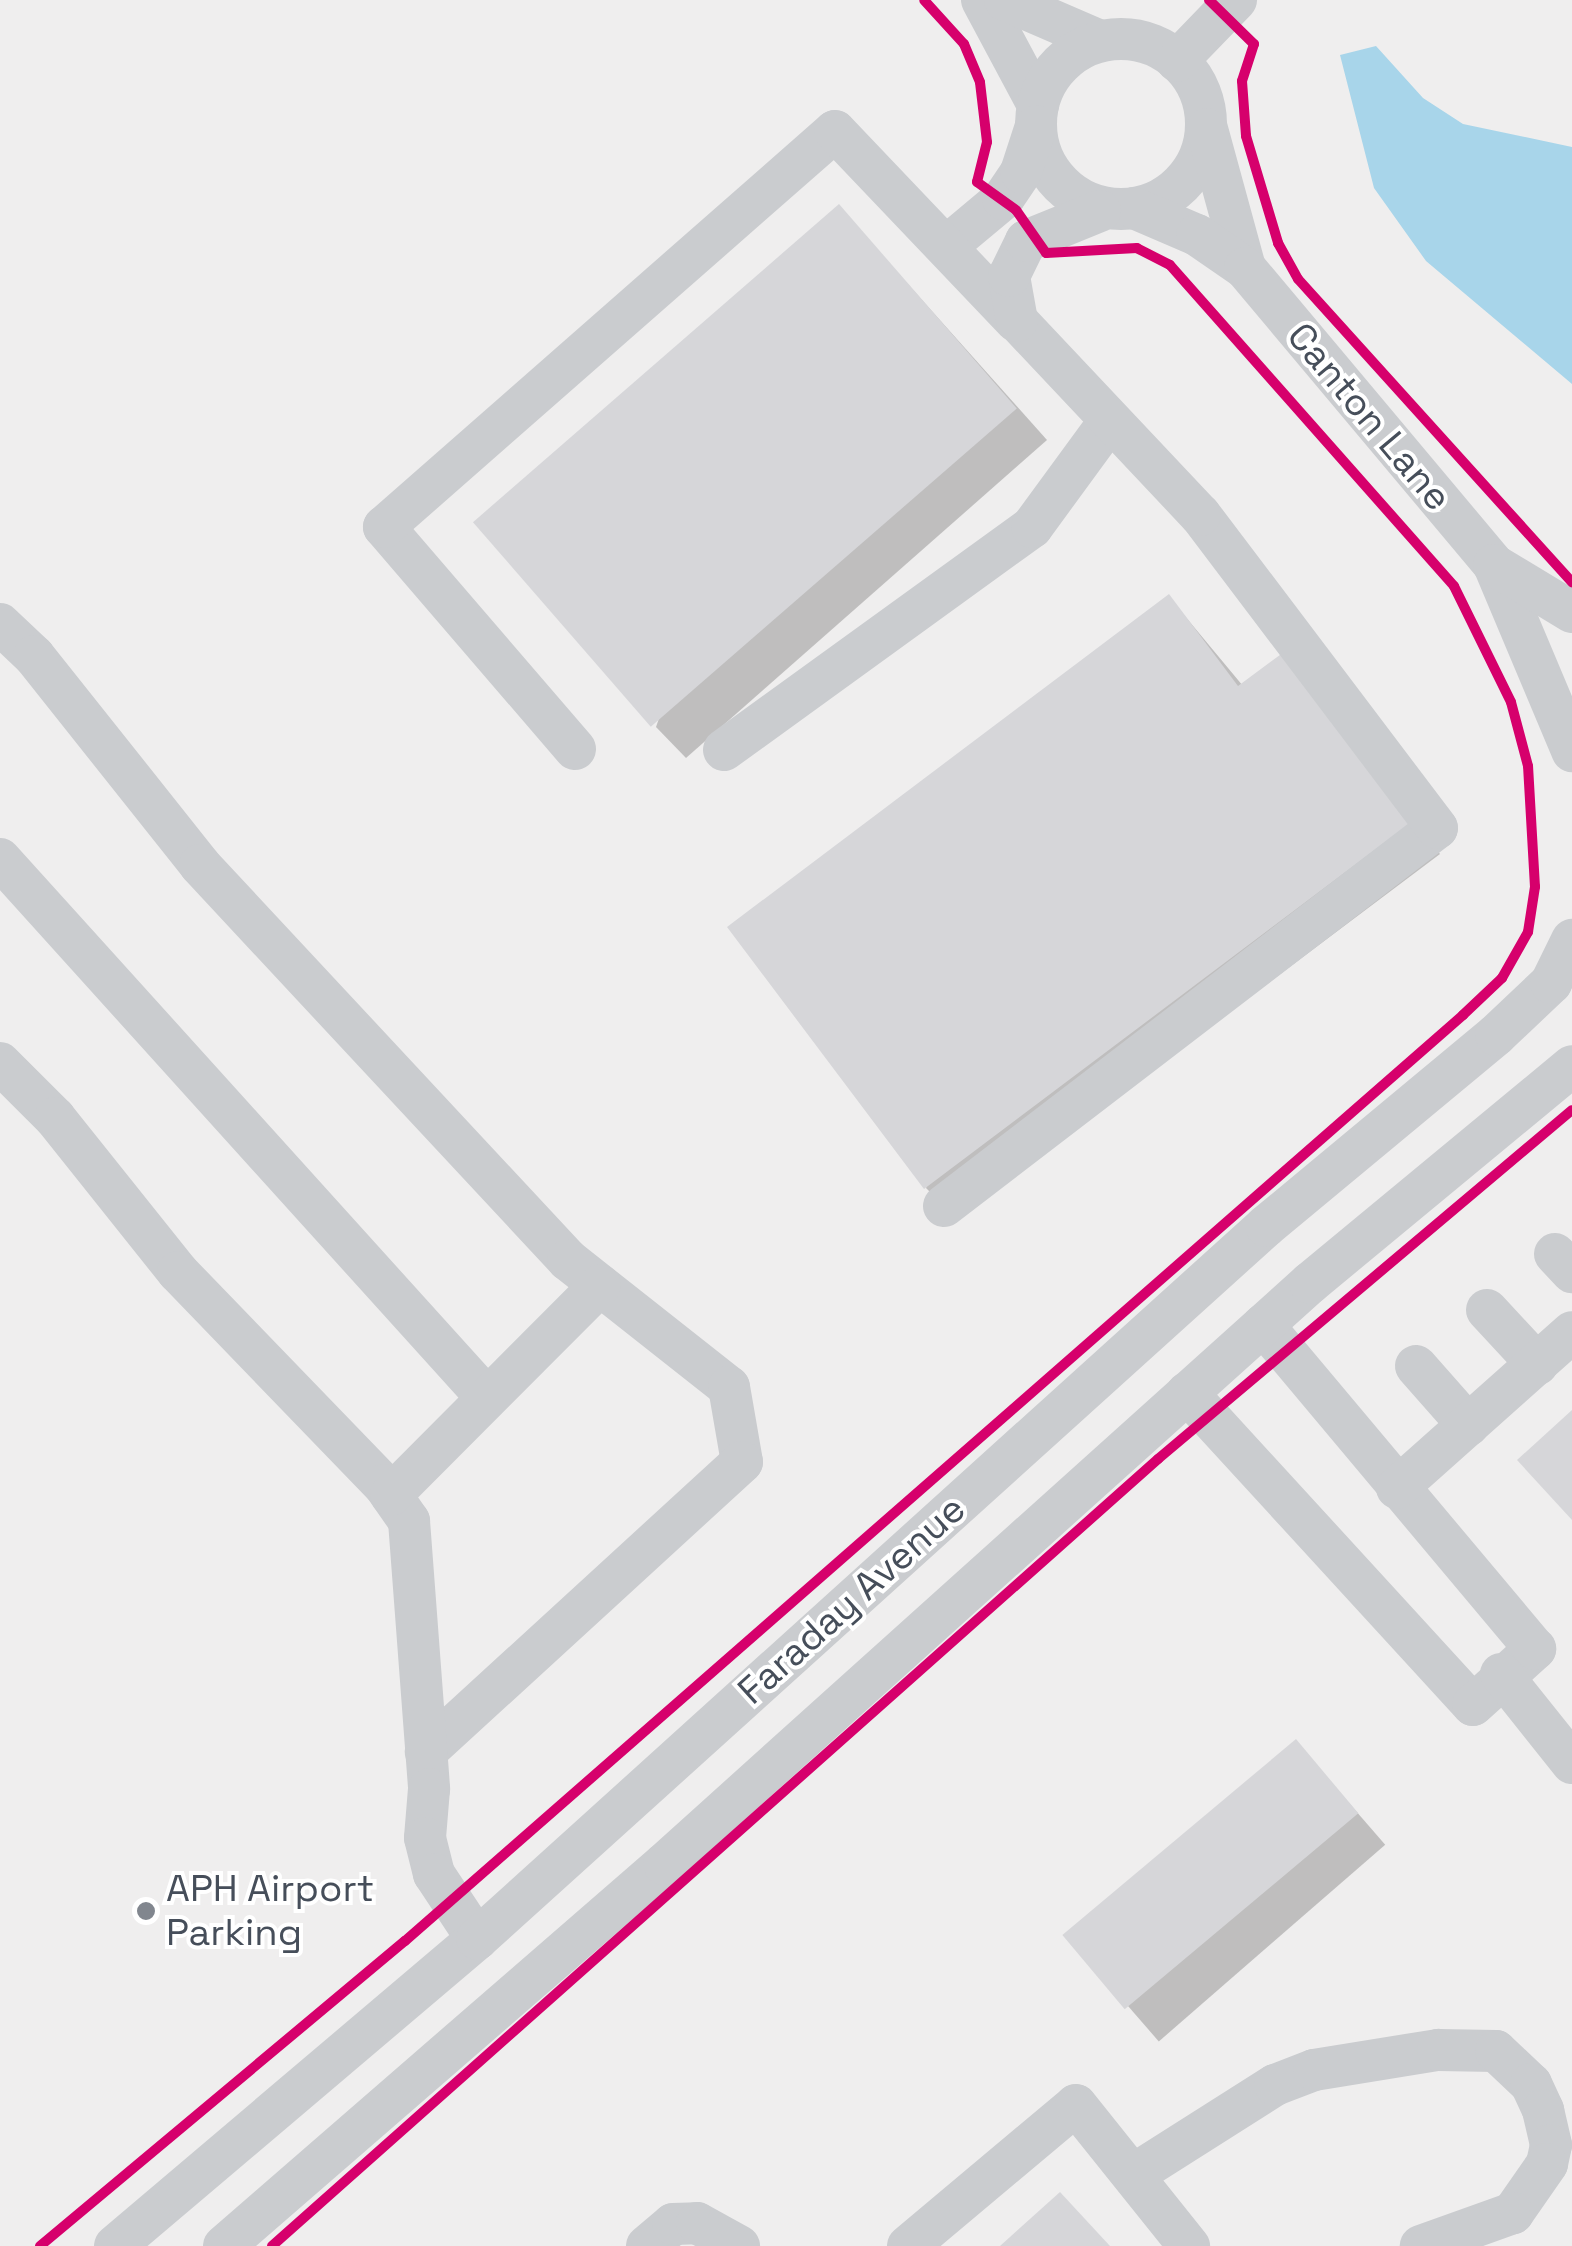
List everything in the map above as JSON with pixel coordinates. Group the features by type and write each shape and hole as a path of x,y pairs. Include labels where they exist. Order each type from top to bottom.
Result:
{"street":[{"path":"982,0 1037,116 1042,155 1066,189 1117,210"},
{"path":"1004,0 1100,41 1160,47 1178,61 1202,96 1206,129 1185,180 1117,210 1026,241 1009,276 1017,322"},
{"path":"1178,61 1236,0"},
{"path":"948,245 1003,199 1021,172 1049,77 1069,56 1100,41"},
{"name":"Canton Lane","path":"1206,129 1245,268"},
{"path":"575,749 384,527 835,131 948,245 1108,423 1200,515 1437,828 944,1206"},
{"name":"Canton Lane","path":"1117,210 1197,234 1245,268 1494,566 1572,752"},
{"path":"724,750 1032,527 1108,423"},
{"name":"Canton Lane","path":"1494,566 1572,612"},
{"path":"0,624 34,656 200,865 568,1260 729,1387 742,1462 426,1752"},
{"path":"0,859 487,1398"},
{"name":"Faraday Avenue","path":"115,2246 477,1939 1252,1240 1496,1035 1551,982 1572,940"},
{"path":"0,1064 55,1118 178,1272 391,1495 409,1521 426,1752 425,1838 434,1874 477,1939"},
{"name":"Faraday Avenue","path":"224,2246 664,1864 1263,1325 1572,1066"},
{"path":"391,1495 600,1284"},
{"path":"1486,1310 1537,1364"},
{"path":"1188,1393 1472,1704 1501,1674 1535,1648 1263,1325"},
{"path":"1398,1488 1572,1332"},
{"path":"1416,1366 1468,1425"},
{"path":"1501,1674 1572,1763"},
{"path":"1134,2175 1274,2085 1314,2070 1438,2050 1496,2050 1531,2084 1544,2110 1552,2145 1547,2164 1512,2213 1421,2246"},
{"path":"908,2246 1076,2105 1190,2246"},
{"path":"647,2246 673,2224 697,2223 739,2246"}],"water":[{"path":"1376,46 1423,98 1463,124 1572,147 1572,384 1426,261 1374,188 1340,55"}],"building":[{"path":"839,204 1017,409 651,727 473,522"},
{"path":"1169,594 1238,686 1284,652 1412,822 924,1189 727,927"},
{"path":"1572,1410 1572,1520 1517,1460"},
{"path":"1296,1739 1358,1813 1125,2009 1062,1935"},
{"path":"1060,2192 1110,2246 1000,2246"}],"cycle path":[{"path":"40,2246 405,1941 1463,1015 1502,978 1528,932 1535,887 1528,766 1511,702 1454,586 1170,265 1137,248 1046,253 1016,210 977,182 987,142 980,82 964,44 924,0"},
{"path":"1209,0 1254,44 1242,81 1246,136 1278,243 1298,279 1572,582"},
{"path":"272,2246 1158,1459 1572,1110"}],"place":[{"name":"APH Airport Parking","path":"146,1911"}]}
